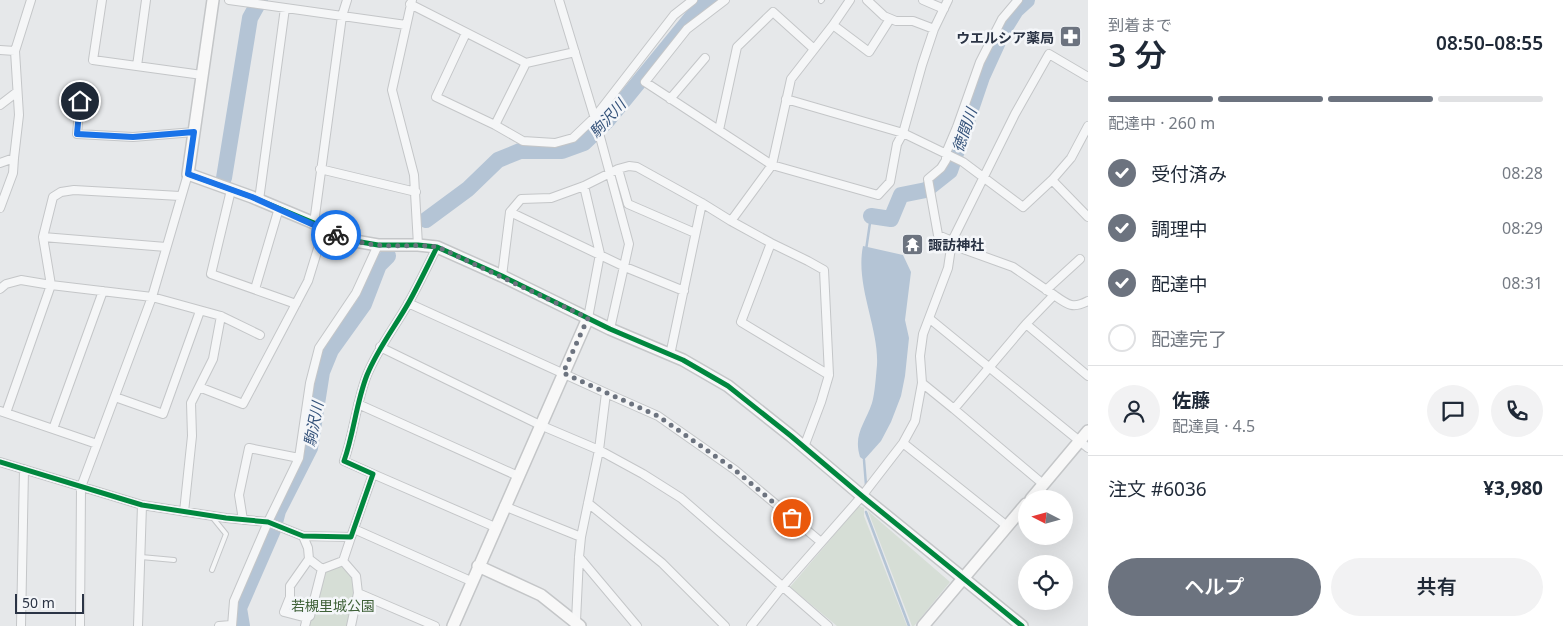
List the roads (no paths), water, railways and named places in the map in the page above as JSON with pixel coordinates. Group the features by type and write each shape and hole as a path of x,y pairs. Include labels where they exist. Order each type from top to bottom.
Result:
{"street":[{"path":"0,208 14,174 19,115 15,51 31,0"},
{"path":"102,0 93,60 202,75"},
{"path":"137,66 146,0"},
{"path":"80,626 81,487 152,297 188,174 213,0"},
{"path":"229,0 248,1 406,25"},
{"path":"199,387 242,404 308,281 319,226 320,169 342,16 347,0"},
{"path":"559,0 611,174 629,244 610,329"},
{"path":"466,33 436,97 496,125 522,140 555,143 574,138 595,120 674,16 693,0"},
{"path":"725,0 687,29 645,82 772,165 878,195 890,182 897,144 903,133 934,29 948,0"},
{"path":"731,221 772,165 791,79 834,26 850,0"},
{"path":"867,0 884,16 896,22 913,21 934,29"},
{"path":"923,0 944,9"},
{"path":"1018,0 1002,19 980,62 946,160 941,168 928,179 938,235 952,243 1013,267 1067,304 1079,306 1088,302"},
{"path":"418,245 414,175 392,90 411,2 466,33 526,63 575,52"},
{"path":"259,200 285,8"},
{"path":"719,130 737,47 773,12 814,49"},
{"path":"834,26 869,52 890,19"},
{"path":"0,50 15,51"},
{"path":"751,626 782,587 862,496 903,443 915,420 922,383 920,356 923,334 948,268 952,243 1015,114 1049,54 1088,77"},
{"path":"670,99 704,58"},
{"path":"496,125 526,63"},
{"path":"0,104 17,92"},
{"path":"786,99 903,133 962,162 1023,207 1052,180 1070,158 1088,126"},
{"path":"80,101 77,134 133,137 194,132"},
{"path":"0,163 14,158"},
{"path":"502,276 510,212 521,199 551,198 584,186 618,169 630,166 637,167 702,202 772,244 824,270 829,375 804,447"},
{"path":"320,169 416,192"},
{"path":"618,169 628,204 696,233"},
{"path":"188,174 279,208 354,241 378,245 438,247 610,329 683,360 728,386 1022,626"},
{"path":"1052,180 1088,217"},
{"path":"452,626 588,318 600,254 584,186"},
{"path":"97,444 3,412 51,285 43,238 53,197 61,192 74,190 180,196"},
{"path":"232,190 211,274 296,304"},
{"path":"670,355 702,202"},
{"path":"255,289 279,208"},
{"path":"510,212 625,267 684,291"},
{"path":"43,238 166,247"},
{"path":"772,244 741,322 829,375"},
{"path":"219,626 231,625 234,601 268,522 299,458 310,383 319,348 356,293 378,245"},
{"path":"438,247 408,303 380,347 366,376 358,404 350,446 344,461 495,527"},
{"path":"1046,290 1080,259"},
{"path":"0,289 6,284 22,280 152,297 221,316 260,336"},
{"path":"53,429 103,291"},
{"path":"954,409 1026,324 1054,296"},
{"path":"408,303 658,416 735,470 821,542"},
{"path":"114,397 163,414 200,310"},
{"path":"184,512 192,436 191,403 213,359 221,316"},
{"path":"930,319 1084,445"},
{"path":"1026,324 1088,376"},
{"path":"380,347 540,425 599,450 643,474 681,498 828,626"},
{"path":"922,383 1043,484"},
{"path":"578,624 581,537 599,450 606,394"},
{"path":"358,404 518,476"},
{"path":"1038,490 1084,445 1088,431"},
{"path":"903,443 1007,526"},
{"path":"243,520 239,495 249,448 299,458"},
{"path":"0,462 142,505 212,516 268,522 303,536 353,533 473,582"},
{"path":"21,626 24,469"},
{"path":"343,562 373,474"},
{"path":"588,503 662,563 725,626"},
{"path":"138,626 142,505"},
{"path":"504,506 581,537"},
{"path":"923,626 1018,513"},
{"path":"303,536 308,548 309,559 290,586 290,597 284,612 306,622 310,616 322,569"},
{"path":"579,557 637,626"},
{"path":"309,559 322,569"},
{"path":"322,569 343,562"},
{"path":"343,562 356,576 358,593 351,626"},
{"path":"478,566 541,595 578,624"},
{"path":"358,593 435,626"}],"lane":[{"path":"212,516 226,534 212,570"},
{"path":"141,557 174,560"}],"water":[{"path":"863,246 903,255 911,272 905,320 909,338 901,396 881,441 864,460 860,457 858,442 873,399 877,351 862,276"}],"waterway":[{"path":"224,178 250,18 260,0"},
{"name":"駒沢川","path":"426,220 468,189 498,160 520,151 562,151 584,143 607,121 696,12 711,0"},
{"name":"徳間川","path":"871,216 891,219 901,195 926,190 950,171 982,77 1003,31 1016,10 1027,0"},
{"path":"866,250 871,216"},
{"name":"駒沢川","path":"242,626 239,608 273,530 278,511 310,448 322,372 331,350 364,304 379,265 388,256"},
{"path":"864,460 866,485"},
{"path":"866,512 909,626"}],"place":[{"name":"ウエルシア薬局","path":"1070,37"},
{"name":"諏訪神社","path":"912,244"}],"park label":[{"name":"若槻里城公園","path":"333,605"}]}
